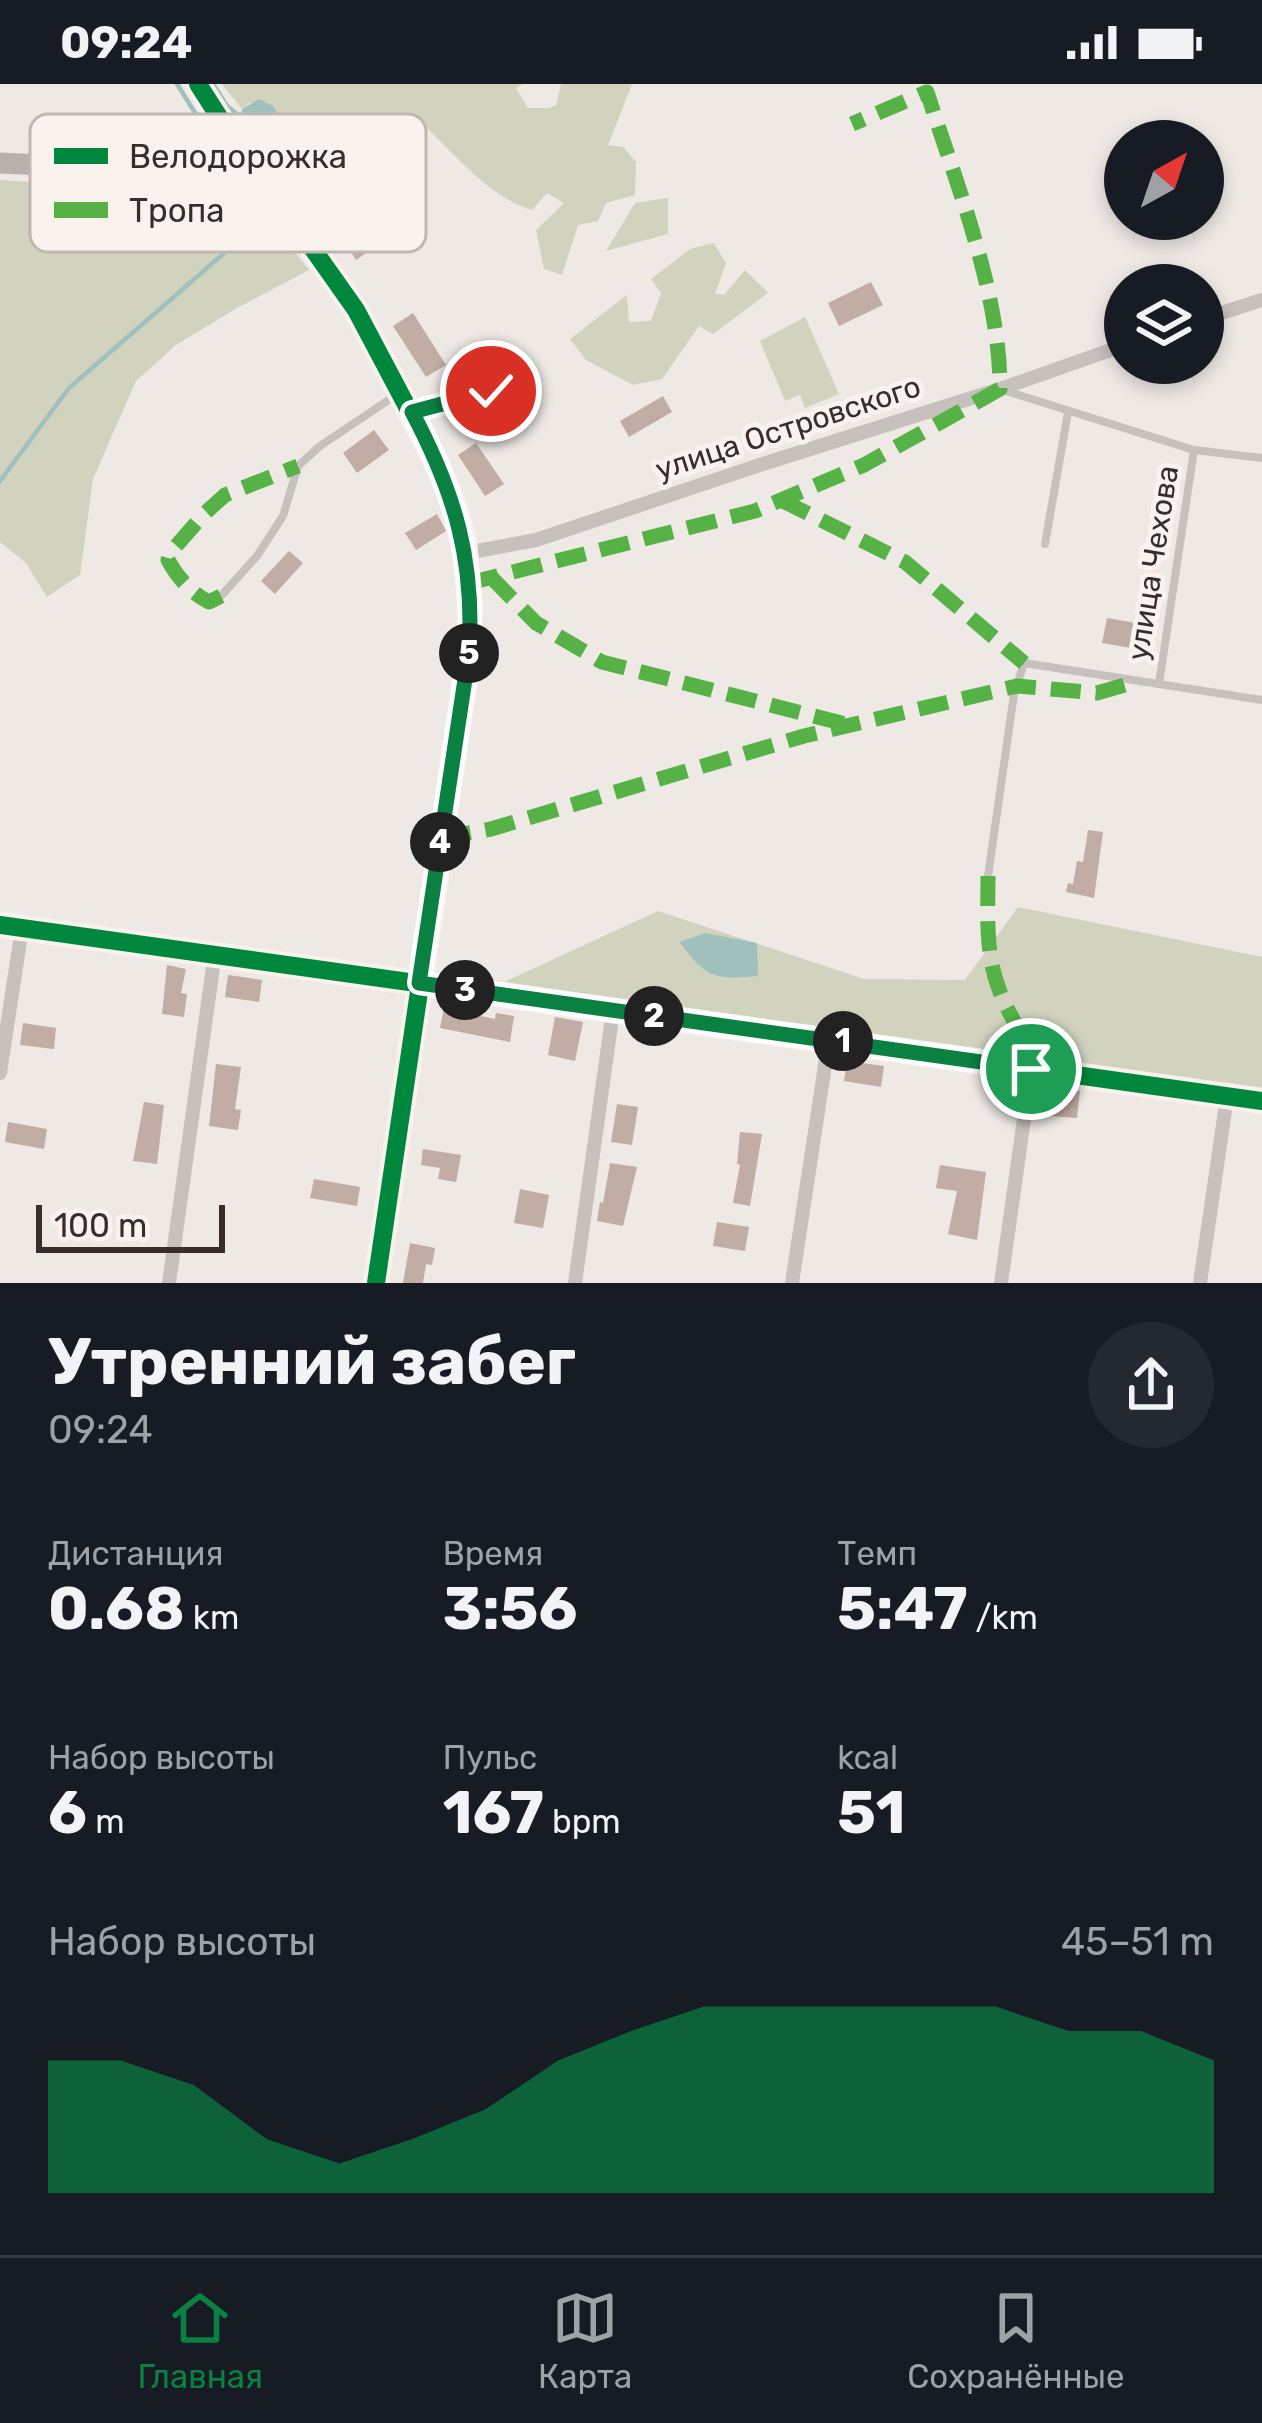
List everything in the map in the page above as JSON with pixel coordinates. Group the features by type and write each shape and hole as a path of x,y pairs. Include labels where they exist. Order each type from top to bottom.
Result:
{"street":[{"path":"198,84 217,114"},
{"path":"0,163 30,164"},
{"path":"315,252 356,310 448,487 466,553 470,602 469,653 376,1283"},
{"path":"1224,312 1262,300"},
{"name":"улица Островского","path":"466,553 536,540 1104,352"},
{"path":"0,1073 11,927 1262,1101"},
{"path":"169,1283 214,953"},
{"path":"575,1283 613,1011"},
{"path":"792,1283 830,1040"},
{"path":"1001,1283 1031,1069"},
{"path":"1201,1283 1227,1097"}],"lane":[{"path":"1000,389 1194,451 1262,458"},
{"path":"412,412 491,391"},
{"path":"221,596 257,556 283,516 298,466 400,392"},
{"path":"1045,544 1068,412"},
{"name":"улица Чехова","path":"1159,683 1194,451"},
{"path":"988,875 1014,694 1024,663 1262,700"}],"green space":[{"path":"222,84 524,84 516,88 528,108 549,108 556,105 561,84 632,84 608,145 623,147 636,162 635,195 606,203 598,221 578,225 562,275 544,269 536,230 564,203 547,193 532,210 503,196 426,130 426,114 279,114 273,106 250,103 242,109"},
{"path":"0,180 30,182 30,252 295,252 309,270 176,345 136,381 93,479 80,575 47,597 26,563 0,542"},
{"path":"668,198 668,234 606,251 635,203"},
{"path":"714,243 726,263 715,294 724,295 745,270 768,293 713,334 699,326 662,379 633,385 586,360 570,339 627,295 629,322 651,321 661,293 651,279 690,249"},
{"path":"805,317 839,394 805,408 800,395 785,401 760,341"},
{"path":"1018,907 1262,957 1262,1091 504,982 658,911 864,979 965,980"}],"water":[{"path":"259,99 279,114 242,114"},
{"path":"705,933 757,943 758,976 721,976 705,970 680,942"}],"building":[{"path":"871,282 883,305 839,326 828,303"},
{"path":"413,313 446,365 426,377 393,326"},
{"path":"663,396 672,412 629,437 620,421"},
{"path":"374,430 389,450 357,473 343,453"},
{"path":"476,443 504,484 485,496 458,455"},
{"path":"437,514 446,531 416,550 405,533"},
{"path":"289,551 303,563 275,594 261,581"},
{"path":"1107,618 1136,623 1135,629 1153,633 1150,648 1102,643"},
{"path":"1088,830 1103,832 1094,898 1066,892 1068,883 1073,884 1077,861 1083,862"},
{"path":"167,965 186,969 181,993 187,994 184,1017 162,1014"},
{"path":"228,975 262,980 259,1002 225,997"},
{"path":"444,1008 495,1019 496,1013 514,1016 510,1042 440,1028"},
{"path":"555,1017 583,1022 575,1061 548,1055"},
{"path":"23,1023 56,1028 54,1049 20,1045"},
{"path":"847,1061 884,1066 881,1087 844,1081"},
{"path":"216,1064 241,1067 235,1109 241,1110 238,1130 209,1126"},
{"path":"1052,1088 1080,1091 1077,1118 1049,1116"},
{"path":"144,1102 164,1105 157,1164 133,1161"},
{"path":"617,1104 638,1107 632,1145 611,1142"},
{"path":"8,1122 47,1129 44,1149 5,1142"},
{"path":"740,1132 762,1134 750,1206 733,1203"},
{"path":"423,1149 461,1155 456,1182 438,1179 440,1168 421,1165"},
{"path":"610,1163 637,1167 623,1226 597,1221"},
{"path":"940,1165 986,1172 977,1240 948,1234 957,1191 936,1188"},
{"path":"314,1179 360,1187 357,1206 310,1198"},
{"path":"520,1189 549,1195 543,1228 514,1223"},
{"path":"717,1222 749,1227 745,1251 713,1246"},
{"path":"410,1243 435,1248 423,1283 403,1283"}],"waterway":[{"path":"177,84 196,114"},
{"path":"213,84 237,114"},
{"path":"0,481 69,388 225,252"}],"marked path":[{"path":"469,583 755,511 864,465 1000,389 985,277 927,92 852,124"},
{"path":"221,596 209,602 191,590 168,560 170,553 225,495 298,466"},
{"path":"781,500 905,562 1024,663"},
{"path":"491,577 536,623 602,662 845,724"},
{"path":"441,838 491,829 804,736 1017,686 1097,693 1139,681"},
{"path":"988,876 991,962 1031,1069"}],"cycle path":[{"path":"198,84 217,114"},
{"path":"315,252 356,310 438,465 464,541 470,602 469,653 376,1283"},
{"path":"0,925 1262,1101"}],"route":[{"path":"491,391 412,412 455,508 466,553 470,615 469,653 419,983 1031,1069"}]}
